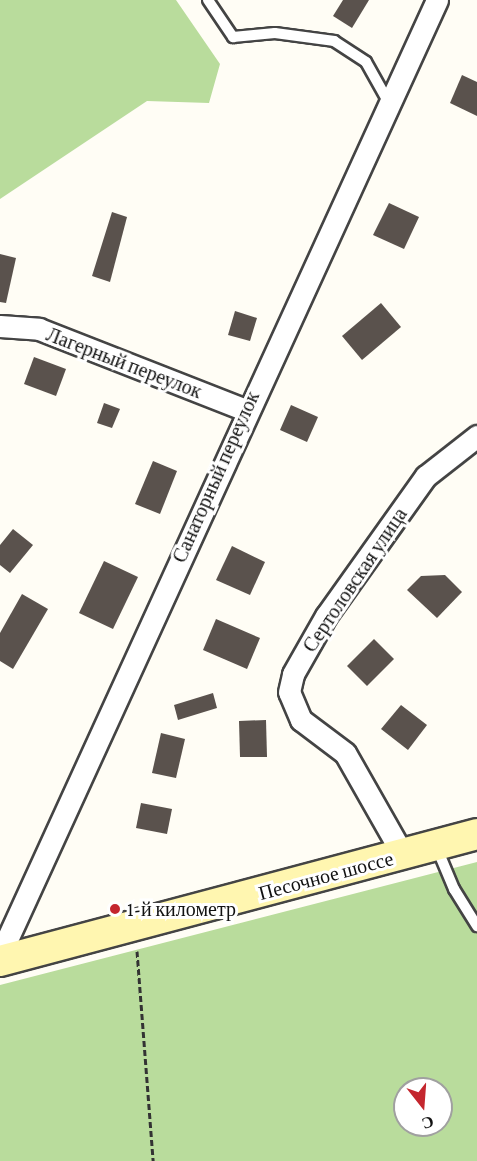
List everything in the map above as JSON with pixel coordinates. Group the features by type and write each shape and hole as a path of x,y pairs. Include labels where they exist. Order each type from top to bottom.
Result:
{"main road":[{"name":"Песочное шоссе","path":"0,961 477,834"}],"street":[{"name":"Санаторный переулок","path":"0,956 246,410 437,0"},
{"name":"Лагерный переулок","path":"0,326 39,329 246,410"},
{"name":"Сертоловская улица","path":"403,855 345,753 301,720 289,692 293,674 326,616 426,476 477,436"}],"lane":[{"path":"208,0 233,37 275,33 334,41 366,62 389,103"},
{"path":"435,846 454,889 477,926"}],"path":[{"path":"137,951 153,1161"}],"green space":[{"path":"0,0 176,0 220,64 209,103 147,101 0,199"},
{"path":"477,862 477,1161 0,1161 0,985"}],"building":[{"path":"343,0 369,0 352,28 333,16"},
{"path":"462,75 477,82 477,116 450,103"},
{"path":"389,203 419,217 404,249 373,235"},
{"path":"112,212 127,217 110,282 92,276"},
{"path":"0,254 16,258 6,303 0,302"},
{"path":"381,303 401,327 362,360 342,336"},
{"path":"235,311 257,318 250,341 228,335"},
{"path":"34,357 66,369 56,396 24,384"},
{"path":"104,403 120,409 112,428 97,423"},
{"path":"291,405 318,417 307,442 280,430"},
{"path":"153,461 177,471 160,514 135,504"},
{"path":"13,529 33,545 10,573 0,565 0,545"},
{"path":"232,546 265,562 250,595 216,580"},
{"path":"104,561 138,577 113,629 79,613"},
{"path":"445,575 462,592 437,618 407,590 421,576"},
{"path":"22,594 48,609 13,669 0,661 0,633"},
{"path":"216,619 260,638 247,669 203,650"},
{"path":"374,639 394,659 367,686 347,666"},
{"path":"213,693 217,708 178,720 174,705"},
{"path":"401,705 427,725 408,750 381,729"},
{"path":"266,720 267,757 240,757 239,721"},
{"path":"161,733 185,739 176,778 152,773"},
{"path":"141,803 172,809 167,834 136,828"}],"place":[{"name":"1-й километр","path":"115,909"}]}
